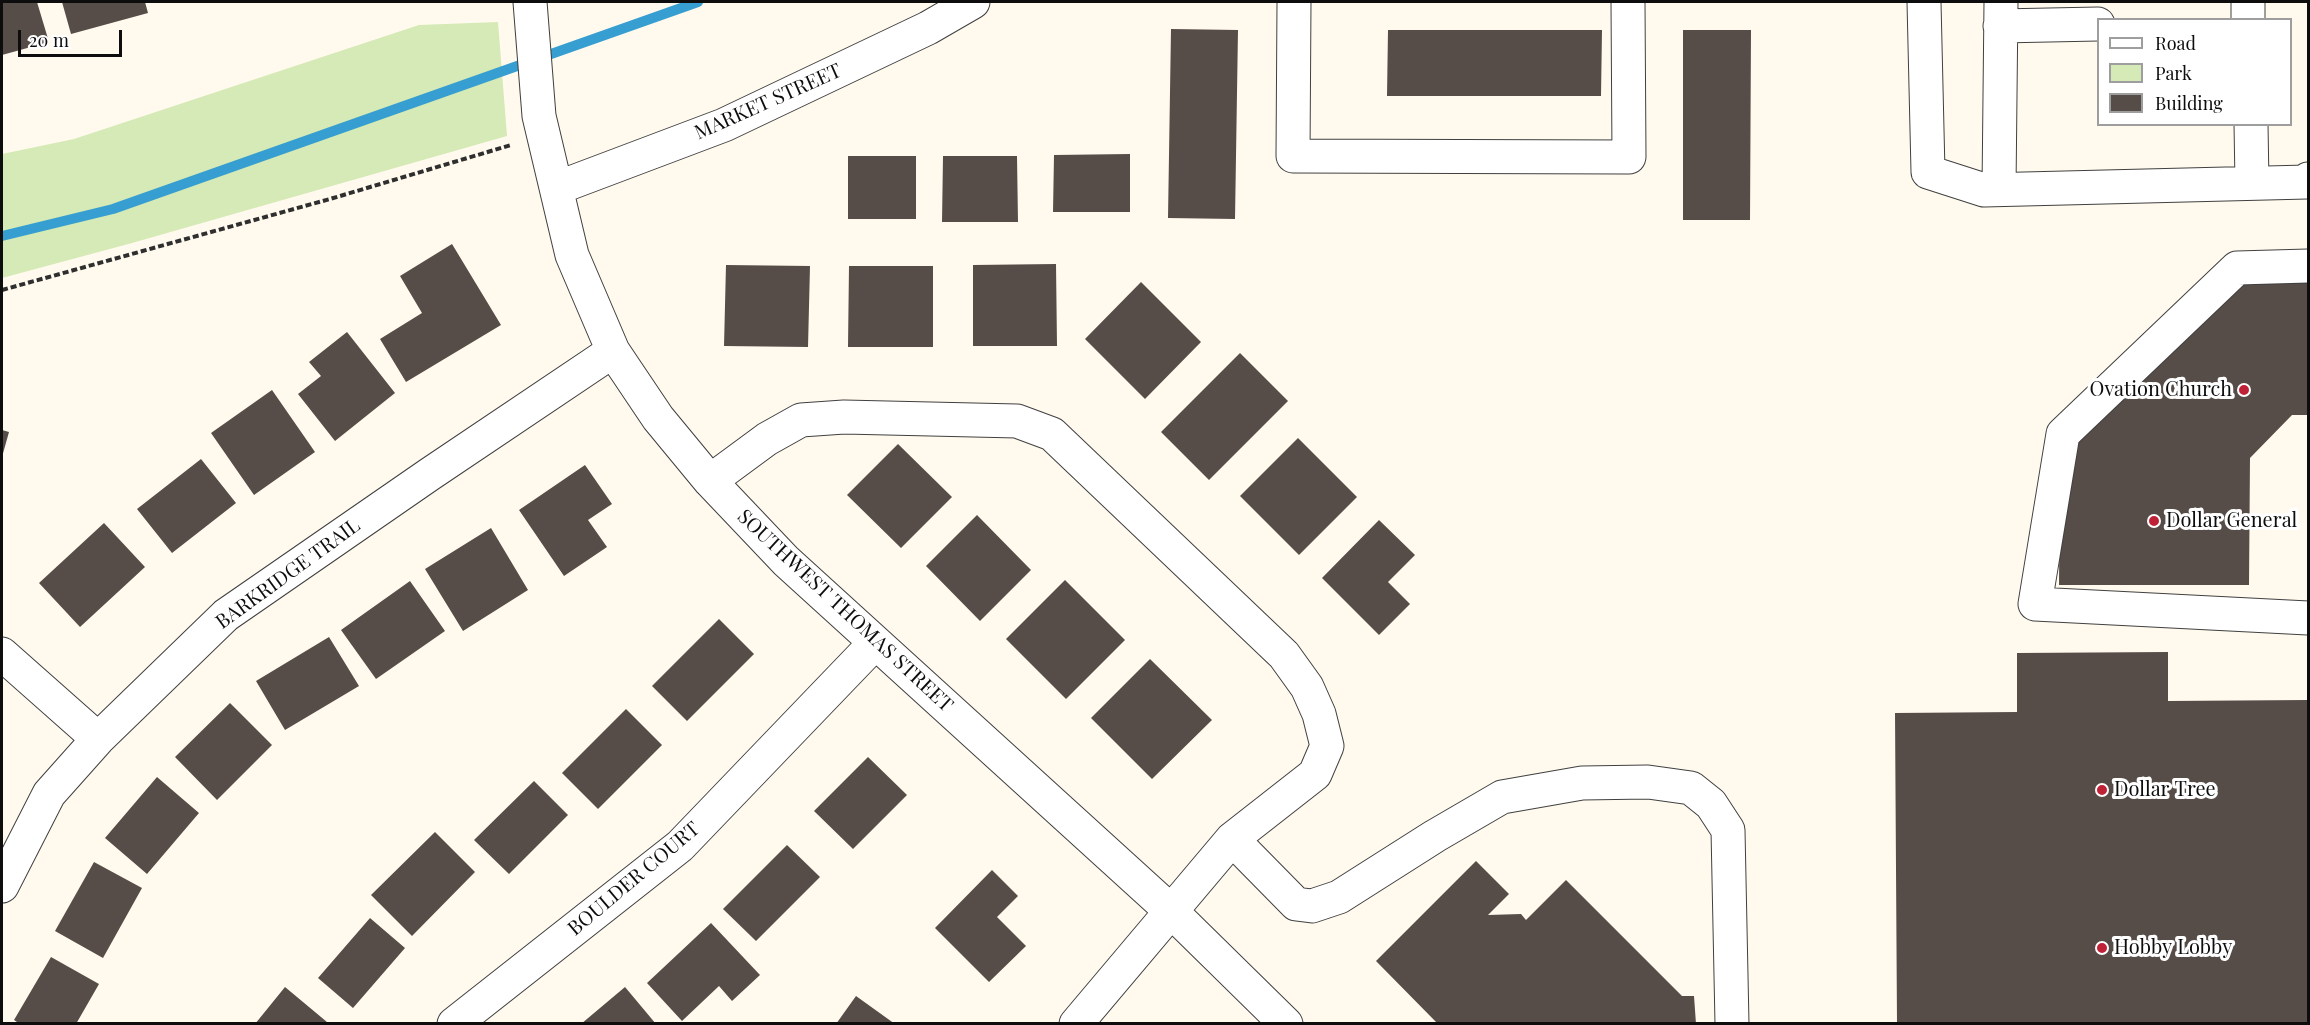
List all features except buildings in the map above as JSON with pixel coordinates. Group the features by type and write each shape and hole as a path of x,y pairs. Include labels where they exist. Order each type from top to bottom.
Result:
{"street":[{"name":"MARKET STREET","path":"557,188 724,125 928,28 973,2"},
{"path":"1294,2 1293,156 1629,157 1628,2"},
{"path":"1924,2 1928,172 1984,190 2307,182 2308,179"},
{"path":"2248,2 2248,18"},
{"path":"1999,189 2001,14 2097,24"},
{"name":"SOUTHWEST THOMAS STREET","path":"531,17 542,126 572,255 613,351 658,418 710,481 786,561 1172,912 1286,1023"},
{"path":"2251,126 2252,183"},
{"path":"2308,266 2237,268 2063,434 2035,604 2308,618"},
{"name":"BARKRIDGE TRAIL","path":"2,886 49,794 98,739 226,615 613,351"},
{"path":"710,481 767,439 801,420 844,417 1017,421 1052,434 1284,656 1307,687 1319,714 1327,746 1315,774 1232,839 1076,1023"},
{"name":"BOULDER COURT","path":"454,1023 680,846 876,643"},
{"path":"2,654 98,739"},
{"path":"1232,839 1296,904 1312,906 1339,897 1502,797 1582,783 1648,782 1691,788 1711,804 1728,830 1732,1023"}],"path":[{"path":"2,290 330,199 542,126"}],"green space":[{"path":"498,22 507,136 2,278 2,154 74,139 419,25"}],"waterway":[{"path":"2,236 113,209 698,2"}],"place":[{"name":"Ovation Church","path":"2244,390"},
{"name":"Dollar General","path":"2154,521"},
{"name":"Dollar Tree","path":"2102,790"},
{"name":"Hobby Lobby","path":"2102,948"}]}
